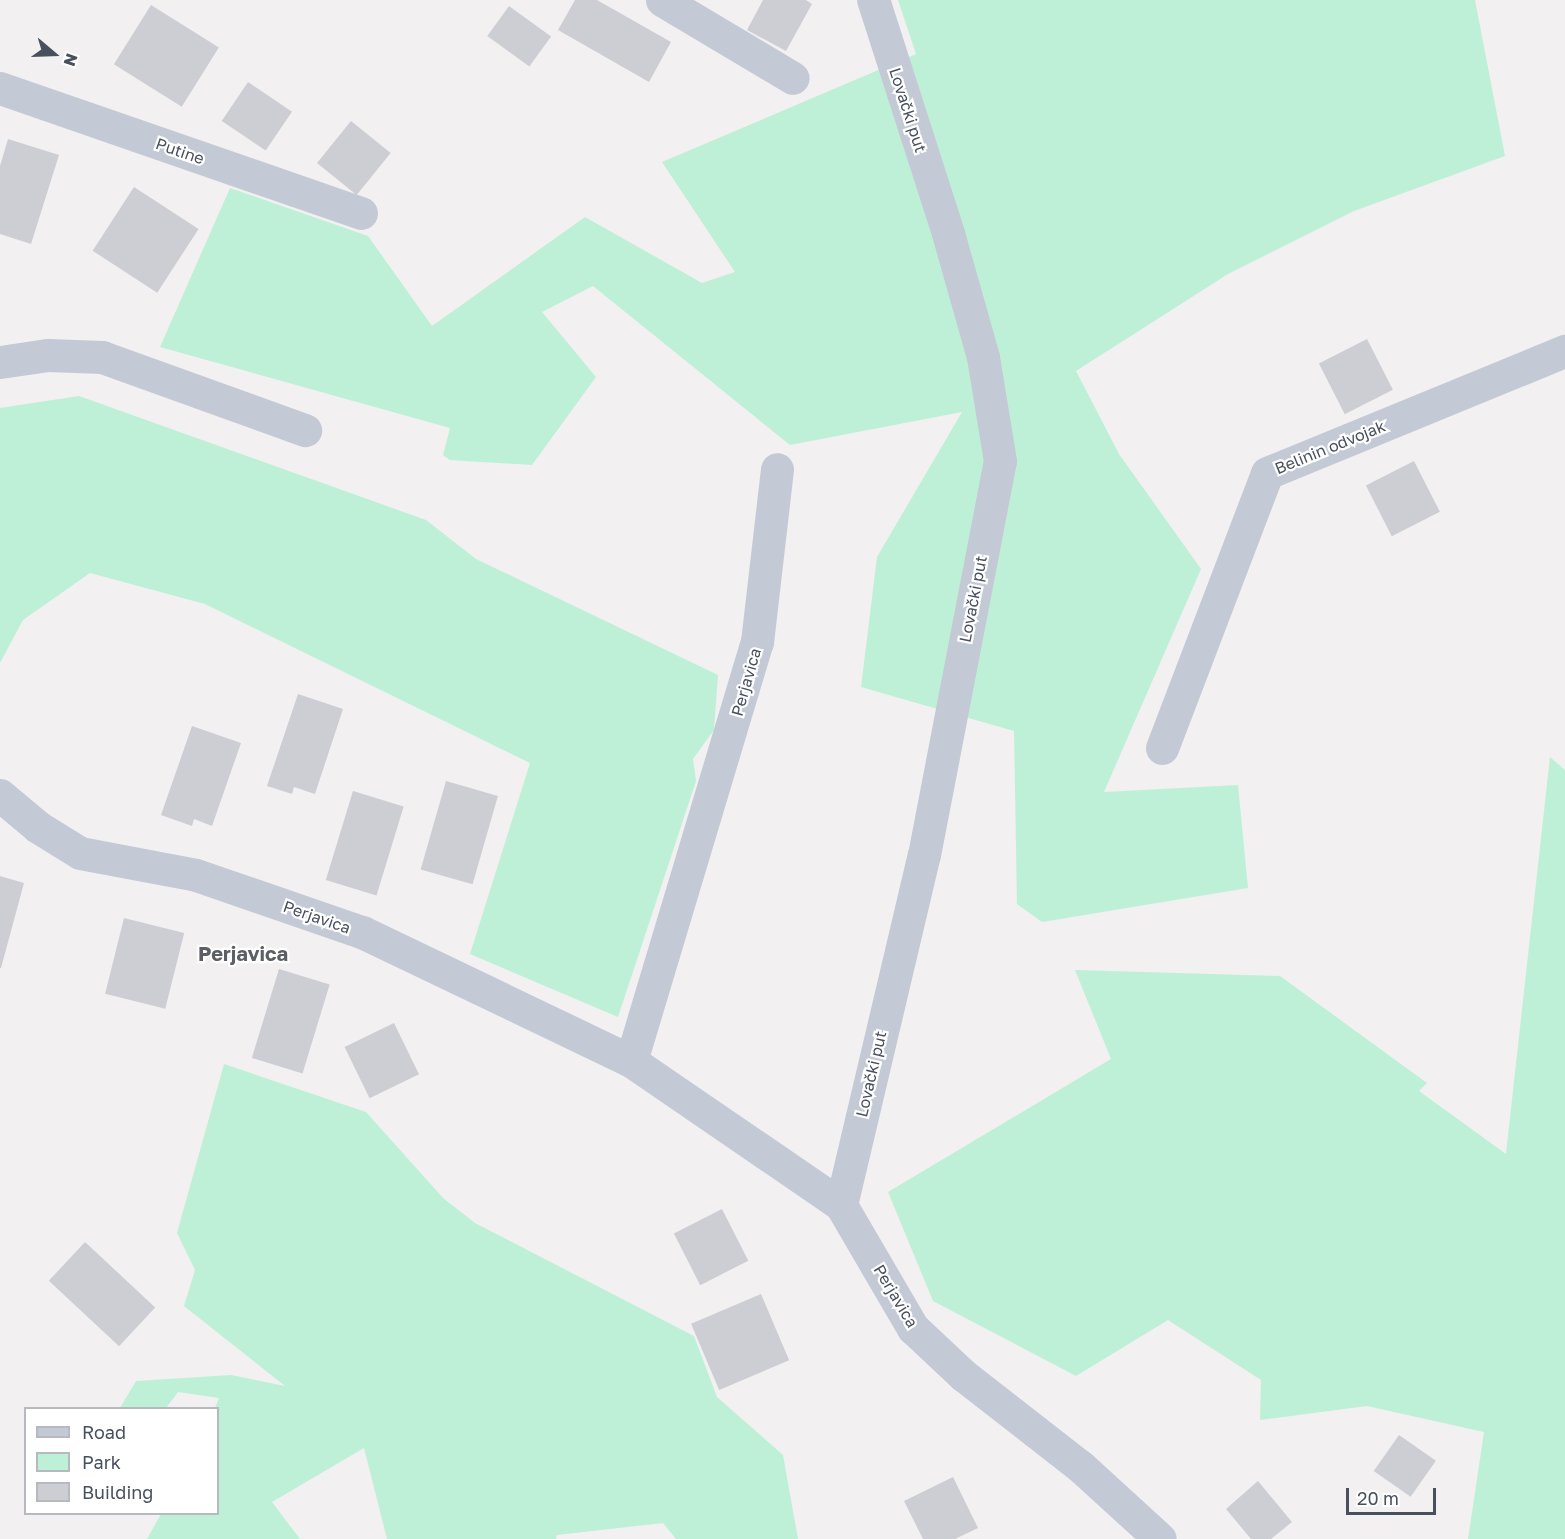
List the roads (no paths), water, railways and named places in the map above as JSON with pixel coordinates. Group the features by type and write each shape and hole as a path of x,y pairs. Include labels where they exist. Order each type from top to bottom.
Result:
{"street":[{"path":"662,0 793,78"},
{"name":"Lovački put","path":"841,1205 924,855 1000,461 983,357 948,233 873,0"},
{"name":"Putine","path":"0,88 361,213"},
{"name":"Belinin odvojak","path":"1162,748 1267,473 1565,351"},
{"path":"0,362 48,355 102,357 305,430"},
{"name":"Perjavica","path":"631,1061 757,642 777,469"},
{"name":"Perjavica","path":"0,795 38,827 80,853 196,875 362,932 631,1061 841,1205 913,1328 963,1375 1080,1466 1160,1539"}],"district":[{"name":"Perjavica","path":"243,953"}]}
